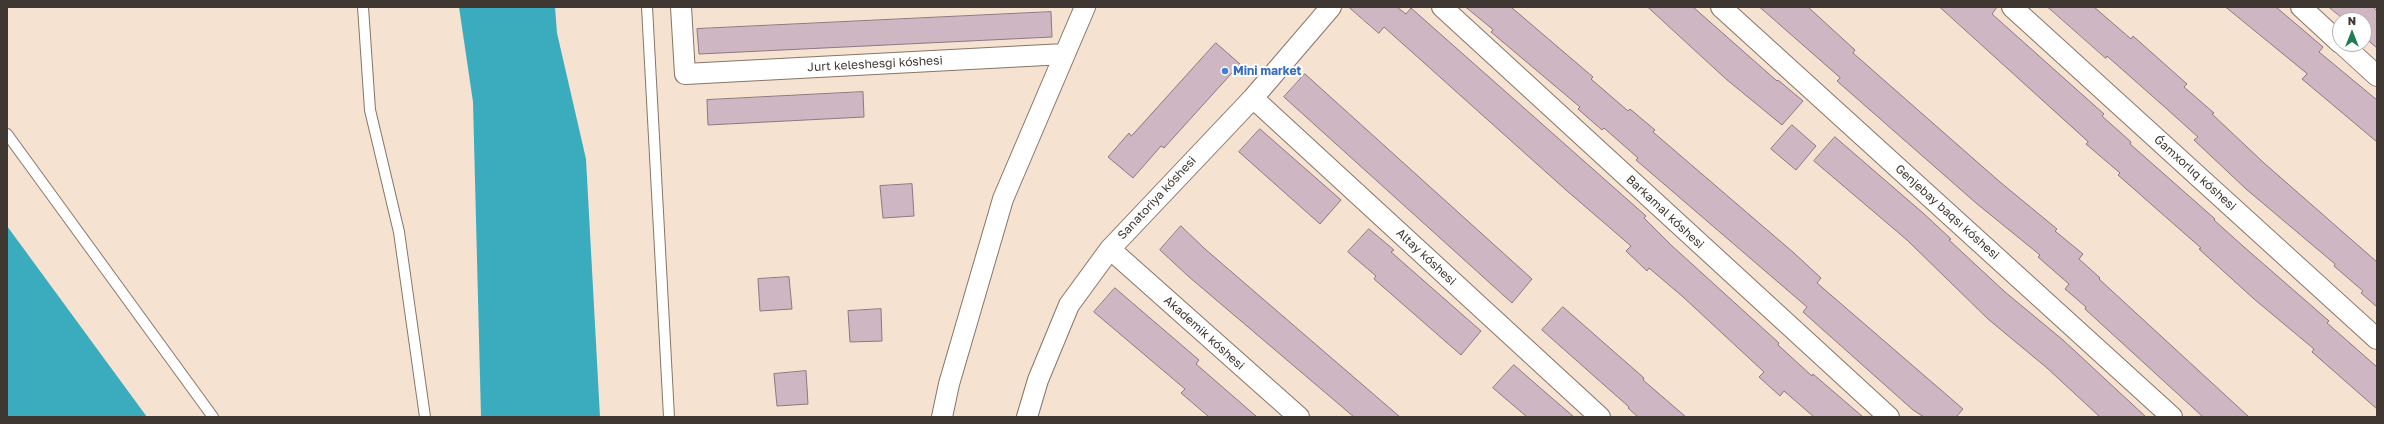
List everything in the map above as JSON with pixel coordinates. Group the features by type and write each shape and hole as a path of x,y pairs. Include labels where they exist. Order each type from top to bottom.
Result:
{"street":[{"name":"Jurt keleshesgi kóshesi","path":"682,7 685,74 1066,54"},
{"path":"942,417 949,384 1003,200 1085,7"},
{"name":"Sanatoriya kóshesi","path":"1028,417 1038,380 1069,305 1110,249 1253,98 1331,7"},
{"name":"Barkamal kóshesi","path":"1442,7 1889,417"},
{"name":"Genjebay baqsı kóshesi","path":"1722,7 2172,417"},
{"name":"Ǵamxorlıq kóshesi","path":"2012,7 2377,339"},
{"path":"2301,7 2332,35"},
{"path":"2351,52 2377,76"},
{"name":"Altay kóshesi","path":"1253,98 1600,417"},
{"name":"Akademik kóshesi","path":"1110,249 1299,417"}],"lane":[{"path":"363,7 370,110 389,198 399,232 425,417"},
{"path":"647,7 669,417"},
{"path":"7,134 213,417"}],"water":[{"path":"459,7 555,7 557,33 586,159 600,417 481,417 473,102"},
{"path":"7,226 147,417 7,417"}],"building":[{"path":"1349,7 1397,7 1406,14 1411,8 1646,216 1644,218 1671,245 1779,343 1778,345 1812,376 1813,374 1863,417 1814,417 1784,391 1780,396 1759,377 1764,372 1682,296 1649,268 1647,271 1626,251 1631,246 1566,190 1384,27 1379,33"},
{"path":"1466,7 1511,7 1593,77 1591,79 1628,111 1630,109 1655,130 1653,132 1794,253 1821,278 1817,283 1963,409 1956,417 1924,417 1913,410 1803,312 1807,307 1636,160 1638,158 1604,128 1602,130 1578,109 1580,107 1491,32 1493,30"},
{"path":"1648,7 1693,7 1777,81 1778,80 1803,101 1782,125 1726,79"},
{"path":"1760,7 1808,7 1855,50 1853,53 2000,182 2057,229 2055,231 2083,254 2079,259 2100,278 2099,279 2249,417 2203,417 2085,309 2086,307 2065,289 2069,284 2038,257 2040,255 1976,203 1837,81 1840,78"},
{"path":"1940,7 1997,7 1992,14 2104,114 2102,116 2131,142 2130,144 2329,321 2327,323 2377,367 2377,409 2312,352 2314,349 2254,299 2199,249 2201,248 2118,175 2120,173 2086,144 2088,142"},
{"path":"2048,7 2094,7 2131,39 2133,36 2187,84 2184,87 2214,113 2212,114 2264,163 2377,262 2377,307 2361,293 2363,291 2334,266 2335,264 2246,189 2194,140 2198,137 2107,56 2106,58"},
{"path":"2226,7 2276,7 2323,47 2319,52 2377,100 2377,142 2302,79 2307,74"},
{"path":"2329,7 2373,7 2377,11 2377,48 2372,44 2372,12 2335,12"},
{"path":"1051,12 1052,37 699,54 697,29"},
{"path":"1216,43 1240,64 1164,148 1161,146 1133,178 1108,157 1129,133 1131,136"},
{"path":"1305,74 1532,279 1512,303 1284,97"},
{"path":"863,92 864,117 708,125 707,100"},
{"path":"1792,125 1816,146 1796,170 1771,149"},
{"path":"1260,129 1341,200 1320,224 1239,152"},
{"path":"1835,137 1923,213 1951,239 1949,240 2005,292 2063,340 2146,417 2100,417 2047,368 1988,319 1907,240 1814,161"},
{"path":"912,184 914,216 883,218 880,186"},
{"path":"1181,226 1205,249 1400,417 1354,417 1188,276 1160,250"},
{"path":"1369,229 1394,250 1391,252 1481,331 1461,355 1374,279 1376,276 1348,252"},
{"path":"789,277 792,309 760,311 758,279"},
{"path":"1115,288 1199,360 1196,364 1257,417 1209,417 1181,393 1185,389 1094,312"},
{"path":"1563,307 1686,417 1638,417 1628,408 1629,407 1542,330"},
{"path":"881,309 882,341 850,342 848,311"},
{"path":"1514,365 1574,417 1527,417 1493,388"},
{"path":"806,371 808,404 777,406 774,374"}],"place":[{"name":"Mini market","path":"1225,71"}]}
